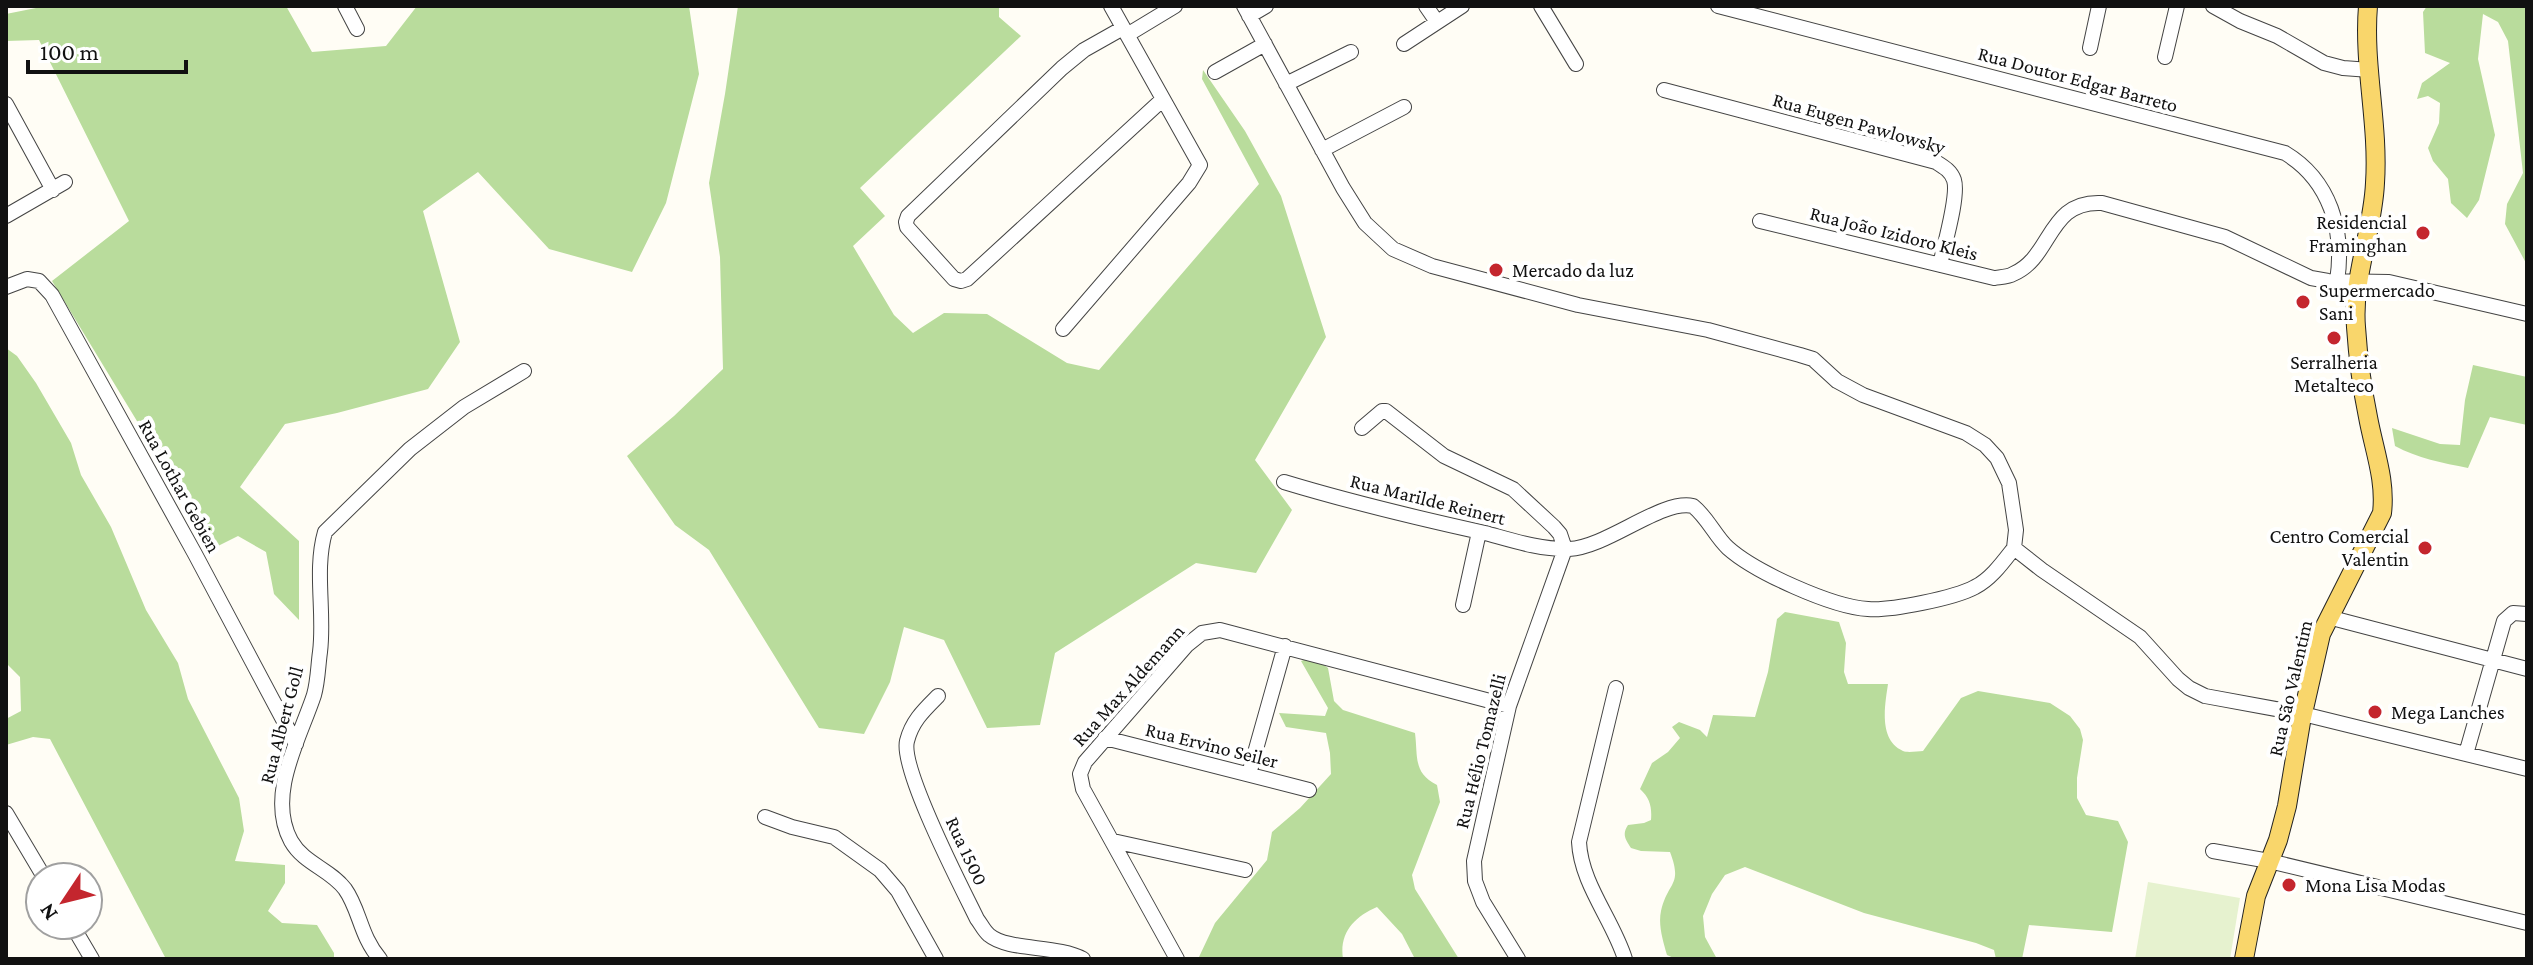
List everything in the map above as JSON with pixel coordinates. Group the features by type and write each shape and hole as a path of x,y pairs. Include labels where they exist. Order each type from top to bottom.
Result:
{"main road":[{"name":"Rua São Valentim","path":"2244,959 2252,912 2287,806 2316,651 2328,617 2382,513 2384,494 2368,418 2354,306 2376,181 2368,6"}],"street":[{"path":"345,6 357,29"},
{"path":"1063,329 1189,183 1200,165 1111,6"},
{"path":"1162,100 967,279 954,279 907,227 908,216 1062,68 1084,50 1175,6"},
{"path":"1266,6 1246,11 1365,223 1393,249 1432,266 1578,305 1708,330 1813,359 1837,381 1863,395 1966,433 1985,445 1997,458 2009,483 2016,530 2014,548 1975,588 1909,604 1867,609 1846,605 1759,569 1728,548 1700,511 1685,504 1599,542 1583,548 1565,549 1554,527 1513,489 1444,456 1386,411 1362,428"},
{"path":"1426,6 1437,22"},
{"path":"1404,44 1462,6"},
{"path":"1541,6 1576,64"},
{"name":"Rua Doutor Edgar Barreto","path":"1718,6 2285,153 2311,172 2330,206 2338,229 2337,281"},
{"path":"2090,48 2099,6"},
{"path":"2165,57 2177,6"},
{"path":"2213,6 2277,36 2324,63 2370,70"},
{"path":"1215,72 1265,44"},
{"path":"1286,84 1351,52"},
{"name":"Rua Eugen Pawlowsky","path":"1664,90 1936,162 1954,178 1956,190 1940,265"},
{"path":"6,104 59,186 6,216"},
{"path":"1322,150 1404,107"},
{"name":"Rua João Izidoro Kleis","path":"1760,221 1994,278 2012,275 2028,265 2062,216 2088,202 2102,203 2225,237 2254,248 2311,278 2409,286 2527,314"},
{"name":"Rua Lothar Gebien","path":"6,287 27,279 39,281 52,295 203,567 296,744"},
{"name":"Rua Albert Goll","path":"380,959 362,932 345,889 338,880 307,861 290,839 283,819 282,804 296,744 315,691 323,629 320,550 325,532 410,449 464,407 524,371"},
{"name":"Rua Marilde Reinert","path":"1284,482 1363,505 1565,549"},
{"path":"1463,605 1479,532"},
{"path":"2014,548 2140,637 2189,688 2205,696 2303,714 2527,769"},
{"name":"Rua Hélio Tomazelli","path":"1518,959 1483,902 1475,881 1474,861 1509,706 1565,549"},
{"path":"2466,754 2504,621 2513,613 2527,614"},
{"path":"2328,617 2527,669"},
{"name":"Rua Max Aldemann","path":"1177,959 1083,789 1080,774 1085,762 1105,738 1187,645 1202,633 1220,630 1509,706"},
{"path":"1249,774 1285,646"},
{"path":"1616,688 1579,842 1580,856 1589,882 1625,959"},
{"name":"Rua 1500","path":"938,696 915,719 905,745 912,778 977,919 989,934 1002,942 1069,953 1083,959"},
{"name":"Rua Ervino Seiler","path":"1105,738 1309,790"},
{"path":"6,813 34,861"},
{"path":"765,817 834,837 880,870 898,891 936,959"},
{"path":"1113,841 1245,870"},
{"path":"2213,851 2269,861 2527,923"},
{"path":"81,941 92,959"}],"green space":[{"path":"46,6 286,6 312,52 386,46 417,6 689,6 699,74 666,203 632,272 549,249 478,172 423,211 460,342 428,389 285,424 240,487 299,541 299,620 274,594 266,552 238,536 214,548 52,281 129,221 39,40 6,41 6,14"},
{"path":"738,6 999,6 999,17 1021,36 860,188 885,216 853,246 894,315 913,333 944,313 987,314 1067,363 1099,370 1259,184 1202,79 1203,70 1245,131 1281,196 1326,337 1255,460 1292,510 1256,573 1196,563 1055,653 1040,725 987,728 944,640 904,627 890,682 864,734 819,728 709,550 675,525 627,456 723,369 720,257 709,183"},
{"path":"2427,6 2527,6 2527,265 2505,224 2507,204 2523,173 2508,41 2498,22 2483,14 2478,59 2495,135 2479,200 2467,218 2451,203 2448,179 2433,161 2428,148 2439,123 2440,103 2428,96 2417,99 2422,83 2450,63 2425,53 2423,12"},
{"path":"6,348 17,356 36,383 71,443 81,475 111,527 146,610 178,663 188,699 239,798 244,831 235,861 285,865 285,883 268,911 282,923 317,925 334,953 334,959 166,959 50,739 33,737 6,745 6,719 21,711 20,677 6,663"},
{"path":"2473,365 2527,377 2527,425 2490,417 2468,468 2421,457 2395,446 2392,428 2440,444 2460,445"},
{"path":"1785,612 1839,622 1846,643 1844,672 1848,684 1888,684 1886,731 1895,746 1903,751 1923,751 1961,698 1978,691 2050,703 2070,716 2080,729 2083,740 2077,798 2086,815 2118,821 2128,842 2112,932 2029,925 2022,959 1996,959 1994,950 1976,943 1864,913 1745,867 1725,875 1712,894 1703,916 1705,937 1717,959 1676,959 1667,955 1660,916 1675,878 1674,863 1670,852 1631,848 1625,831 1628,825 1651,820 1650,803 1640,789 1652,763 1668,752 1680,738 1672,727 1679,722 1700,730 1707,737 1713,715 1755,717 1768,672 1777,619"},
{"path":"1313,657 1328,668 1334,701 1343,710 1415,733 1420,770 1437,785 1440,802 1412,875 1415,889 1459,959 1415,959 1402,934 1377,907 1350,927 1343,941 1343,959 1199,957 1215,923 1267,860 1272,832 1300,808 1331,774 1326,733 1286,727 1279,713 1325,716 1328,708 1301,661"},
{"path":"2148,882 2240,898 2230,959 2135,959"}],"place":[{"name":"Residencial Framinghan","path":"2423,233"},
{"name":"Mercado da luz","path":"1496,270"},
{"name":"Supermercado Sani","path":"2303,302"},
{"name":"Serralheria Metalteco","path":"2334,338"},
{"name":"Centro Comercial Valentin","path":"2425,548"},
{"name":"Mega Lanches","path":"2375,712"},
{"name":"Mona Lisa Modas","path":"2289,885"}]}
